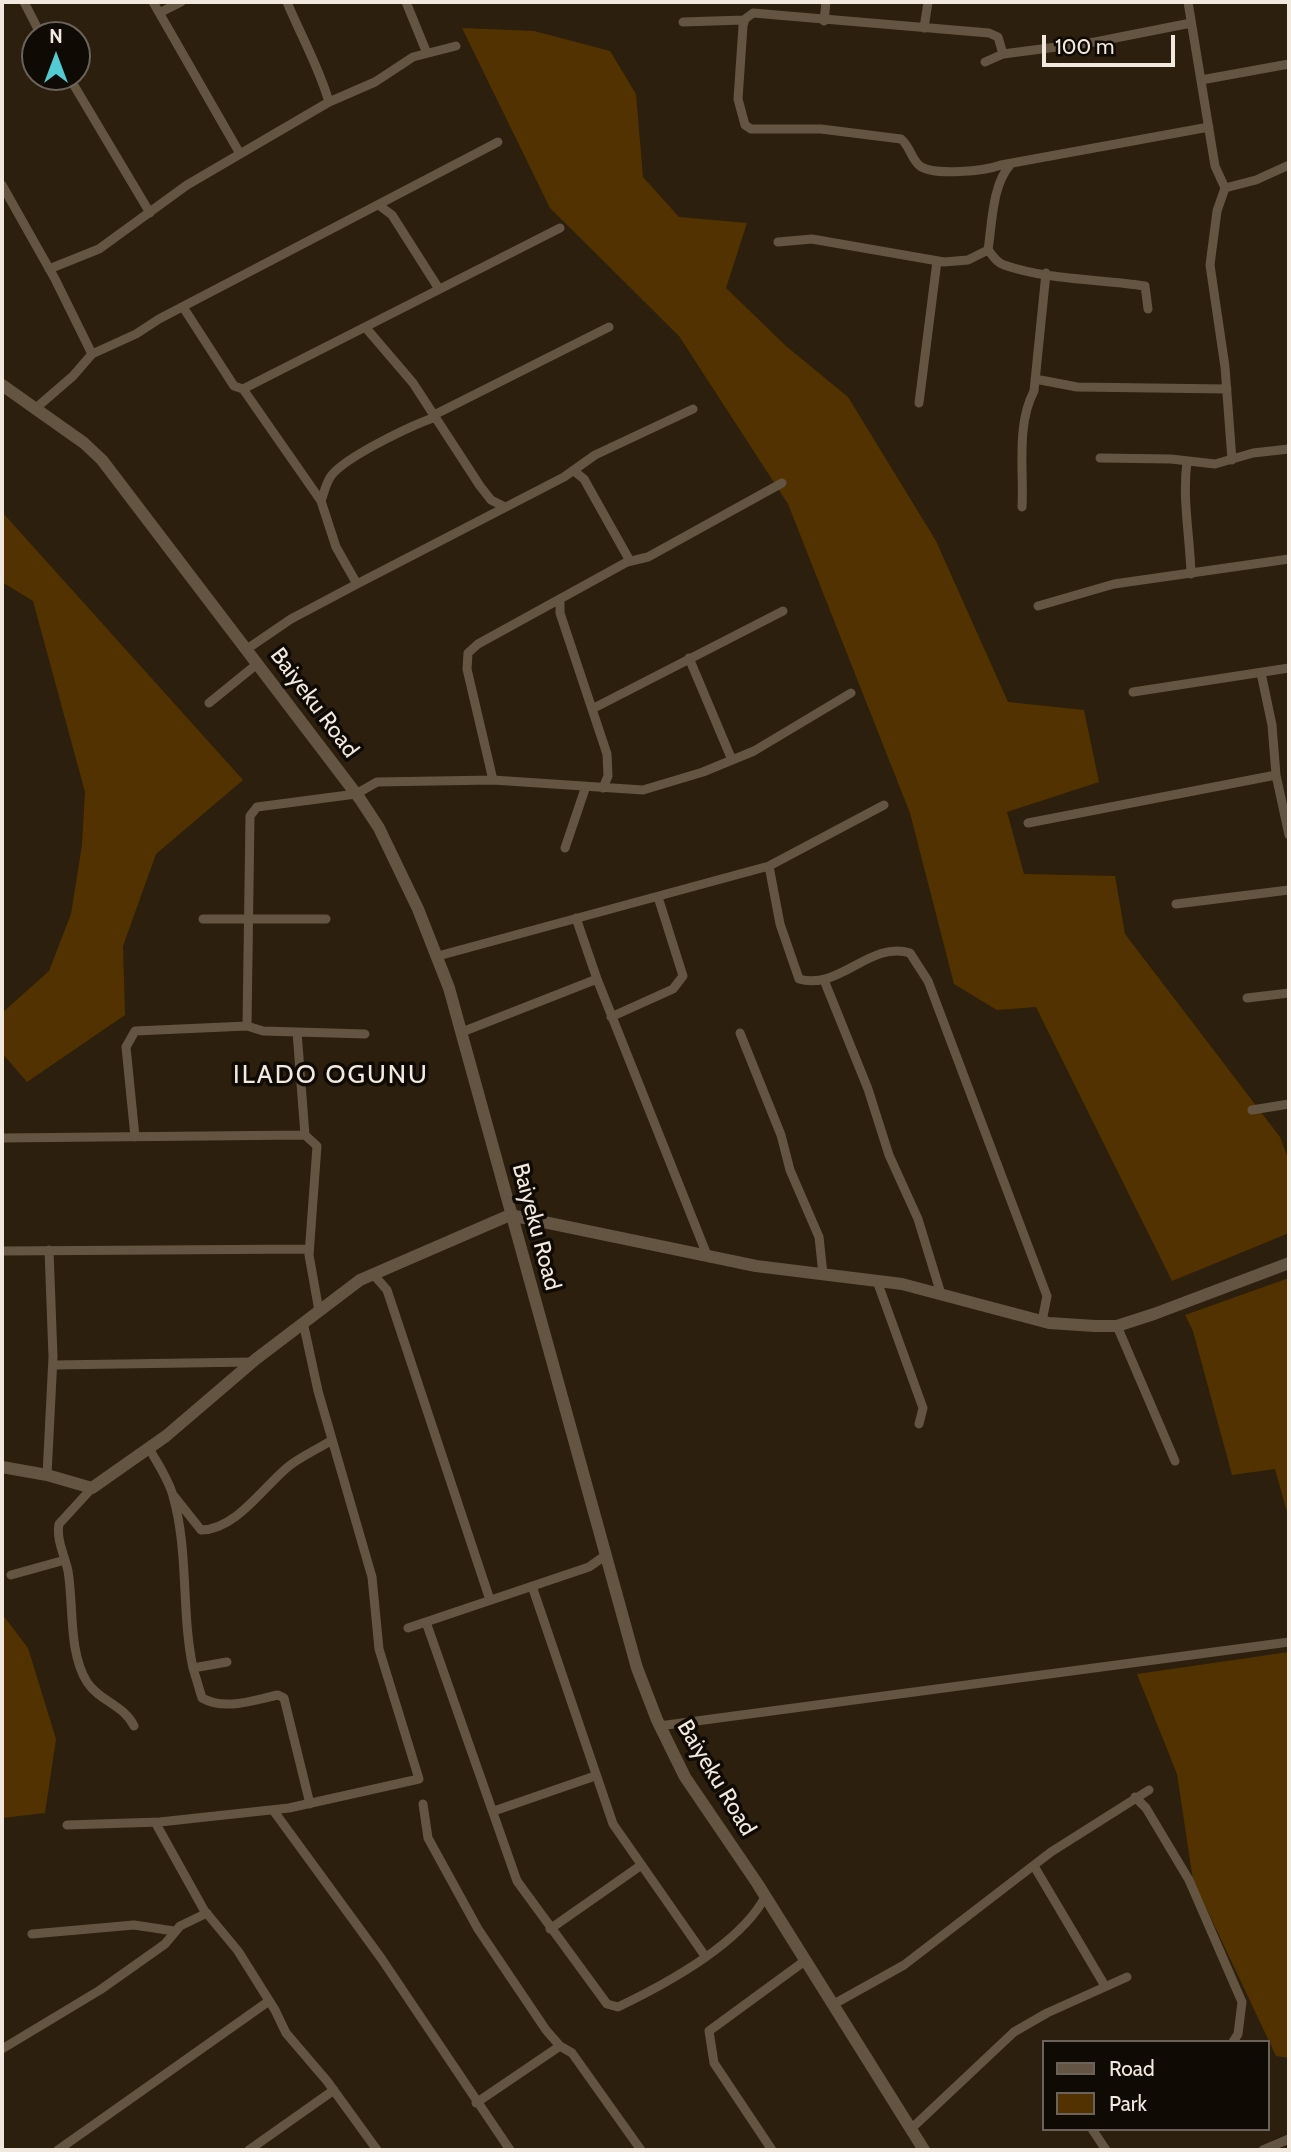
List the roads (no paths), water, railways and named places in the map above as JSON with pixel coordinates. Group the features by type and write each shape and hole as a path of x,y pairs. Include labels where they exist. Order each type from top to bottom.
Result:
{"main road":[{"name":"Baiyeku Road","path":"2,385 84,443 102,460 247,649 379,828 438,956 462,1032 510,1215 637,1668 660,1726 685,1777 806,1960 924,2150"},
{"path":"2,1467 47,1475 92,1488 149,1448 303,1322 360,1280 510,1215 633,1243 756,1266 877,1281 941,1294 1042,1321 1117,1326 1289,1263"}],"street":[{"path":"24,2 34,21"},
{"path":"153,2 162,12 173,38 239,152"},
{"path":"162,12 181,2"},
{"path":"287,2 302,40 315,63 328,102"},
{"path":"405,2 426,51"},
{"path":"824,21 826,2"},
{"path":"924,28 928,2"},
{"path":"1188,2 1215,166 1225,188 1210,250 1233,460"},
{"path":"683,22 744,20 752,13 760,13 824,21 995,34 1003,54"},
{"path":"744,20 738,99 746,127 821,129 894,138 905,142 913,159 928,170 987,170 1209,127"},
{"path":"985,62 1003,54 1094,42 1191,23"},
{"path":"49,269 99,249 239,152 328,102 365,87 426,51 456,46"},
{"path":"1201,80 1289,64"},
{"path":"77,91 150,213"},
{"path":"36,408 73,376 92,354 380,206 498,142"},
{"path":"988,250 1000,183 1010,165"},
{"path":"1225,188 1256,180 1289,165"},
{"path":"987,170 1000,183"},
{"path":"2,185 92,354"},
{"path":"380,206 392,215 439,289"},
{"path":"243,389 560,228"},
{"path":"778,242 812,239 937,261 968,260 988,250"},
{"path":"988,250 1001,265 1145,286 1148,309"},
{"path":"919,403 937,261"},
{"path":"1022,508 1024,430 1027,404 1034,391 1046,273"},
{"path":"183,307 234,386 243,389 321,502 336,547 357,584"},
{"path":"370,326 491,500 505,507"},
{"path":"321,502 327,483 338,469 398,430 435,416 608,327"},
{"path":"1035,379 1077,387 1227,389"},
{"path":"247,649 291,620 357,584 574,471 595,454 693,410"},
{"path":"1100,458 1215,464 1254,453 1289,449"},
{"path":"1187,462 1185,499 1191,574"},
{"path":"574,471 584,479 630,561"},
{"path":"493,780 466,659 478,644 630,561 648,557 782,483"},
{"path":"491,500 491,515"},
{"path":"1038,606 1114,584 1289,559"},
{"path":"560,601 560,613 607,754 608,776 603,788"},
{"path":"548,608 560,613"},
{"path":"592,709 783,611"},
{"path":"689,658 732,760"},
{"path":"209,702 257,664"},
{"path":"1133,692 1289,668"},
{"path":"1261,673 1272,724 1276,775 1289,835"},
{"path":"247,1026 252,811 257,807 356,794 377,782 493,780 643,790 703,772 759,749 851,693"},
{"path":"1028,823 1276,775"},
{"path":"565,848 586,786"},
{"path":"438,956 769,866 884,805"},
{"path":"769,866 775,903 796,977 805,981 824,980 894,950 910,953 922,971 941,1008 954,1054 980,1113 1047,1296 1042,1321"},
{"path":"1175,904 1289,890"},
{"path":"611,1017 673,989 683,976 658,897"},
{"path":"576,918 611,1017 707,1255"},
{"path":"203,919 326,919"},
{"path":"462,1032 597,979"},
{"path":"824,980 868,1089 890,1155 918,1219 941,1294"},
{"path":"1247,998 1289,993"},
{"path":"135,1137 126,1047 135,1031 247,1026 263,1031 365,1034"},
{"path":"297,1032 305,1135 317,1146 315,1203 309,1249 319,1311"},
{"path":"740,1033 781,1135 790,1170 819,1237 823,1274"},
{"path":"1252,1110 1289,1104"},
{"path":"2,1138 305,1135"},
{"path":"2,1251 309,1249"},
{"path":"47,1475 53,1365 49,1250"},
{"path":"387,1290 390,1267"},
{"path":"373,1274 387,1290 490,1600"},
{"path":"877,1281 923,1408 919,1424"},
{"path":"67,1825 155,1822 273,1810 416,1782 419,1779 379,1648 372,1577 317,1391 303,1322"},
{"path":"1117,1326 1175,1461"},
{"path":"53,1365 253,1362"},
{"path":"149,1448 173,1494 201,1530 217,1528 235,1516 290,1465 332,1440"},
{"path":"92,1488 59,1524 57,1531 65,1560 74,1640 88,1684 128,1715 134,1726"},
{"path":"173,1494 185,1574 186,1633 202,1698 213,1704 229,1705 278,1695 284,1698 310,1804"},
{"path":"11,1575 65,1560"},
{"path":"408,1628 607,1561"},
{"path":"532,1586 613,1824 705,1956"},
{"path":"426,1622 517,1881 607,2004 613,2007 644,1995 705,1956 755,1917 765,1897"},
{"path":"660,1726 1289,1642"},
{"path":"194,1668 227,1662"},
{"path":"494,1811 595,1776"},
{"path":"834,2004 904,1965 1034,1866 1149,1790"},
{"path":"1135,1797 1146,1808 1189,1880 1242,2002 1238,2034 1234,2040"},
{"path":"423,1804 428,1838 478,1929 560,2046 572,2053 641,2150"},
{"path":"273,1810 381,1958 510,2150"},
{"path":"155,1822 206,1913 237,1951 286,2033 334,2091 377,2150"},
{"path":"550,1929 640,1866"},
{"path":"1034,1866 1105,1986"},
{"path":"2,2049 100,1990 164,1944 174,1931 206,1913"},
{"path":"755,1917 776,1914"},
{"path":"32,1934 134,1925 174,1931"},
{"path":"772,2150 714,2063 709,2031 806,1960"},
{"path":"912,2128 1014,2032 1047,2012 1127,1977"},
{"path":"58,2150 140,2089 204,2049 269,2001"},
{"path":"476,2103 560,2046"},
{"path":"249,2150 334,2091"},
{"path":"1093,2131 1106,2150"},
{"path":"1263,2150 1289,2139"}],"district":[{"name":"ILADO OGUNU","path":"331,1075"}]}
